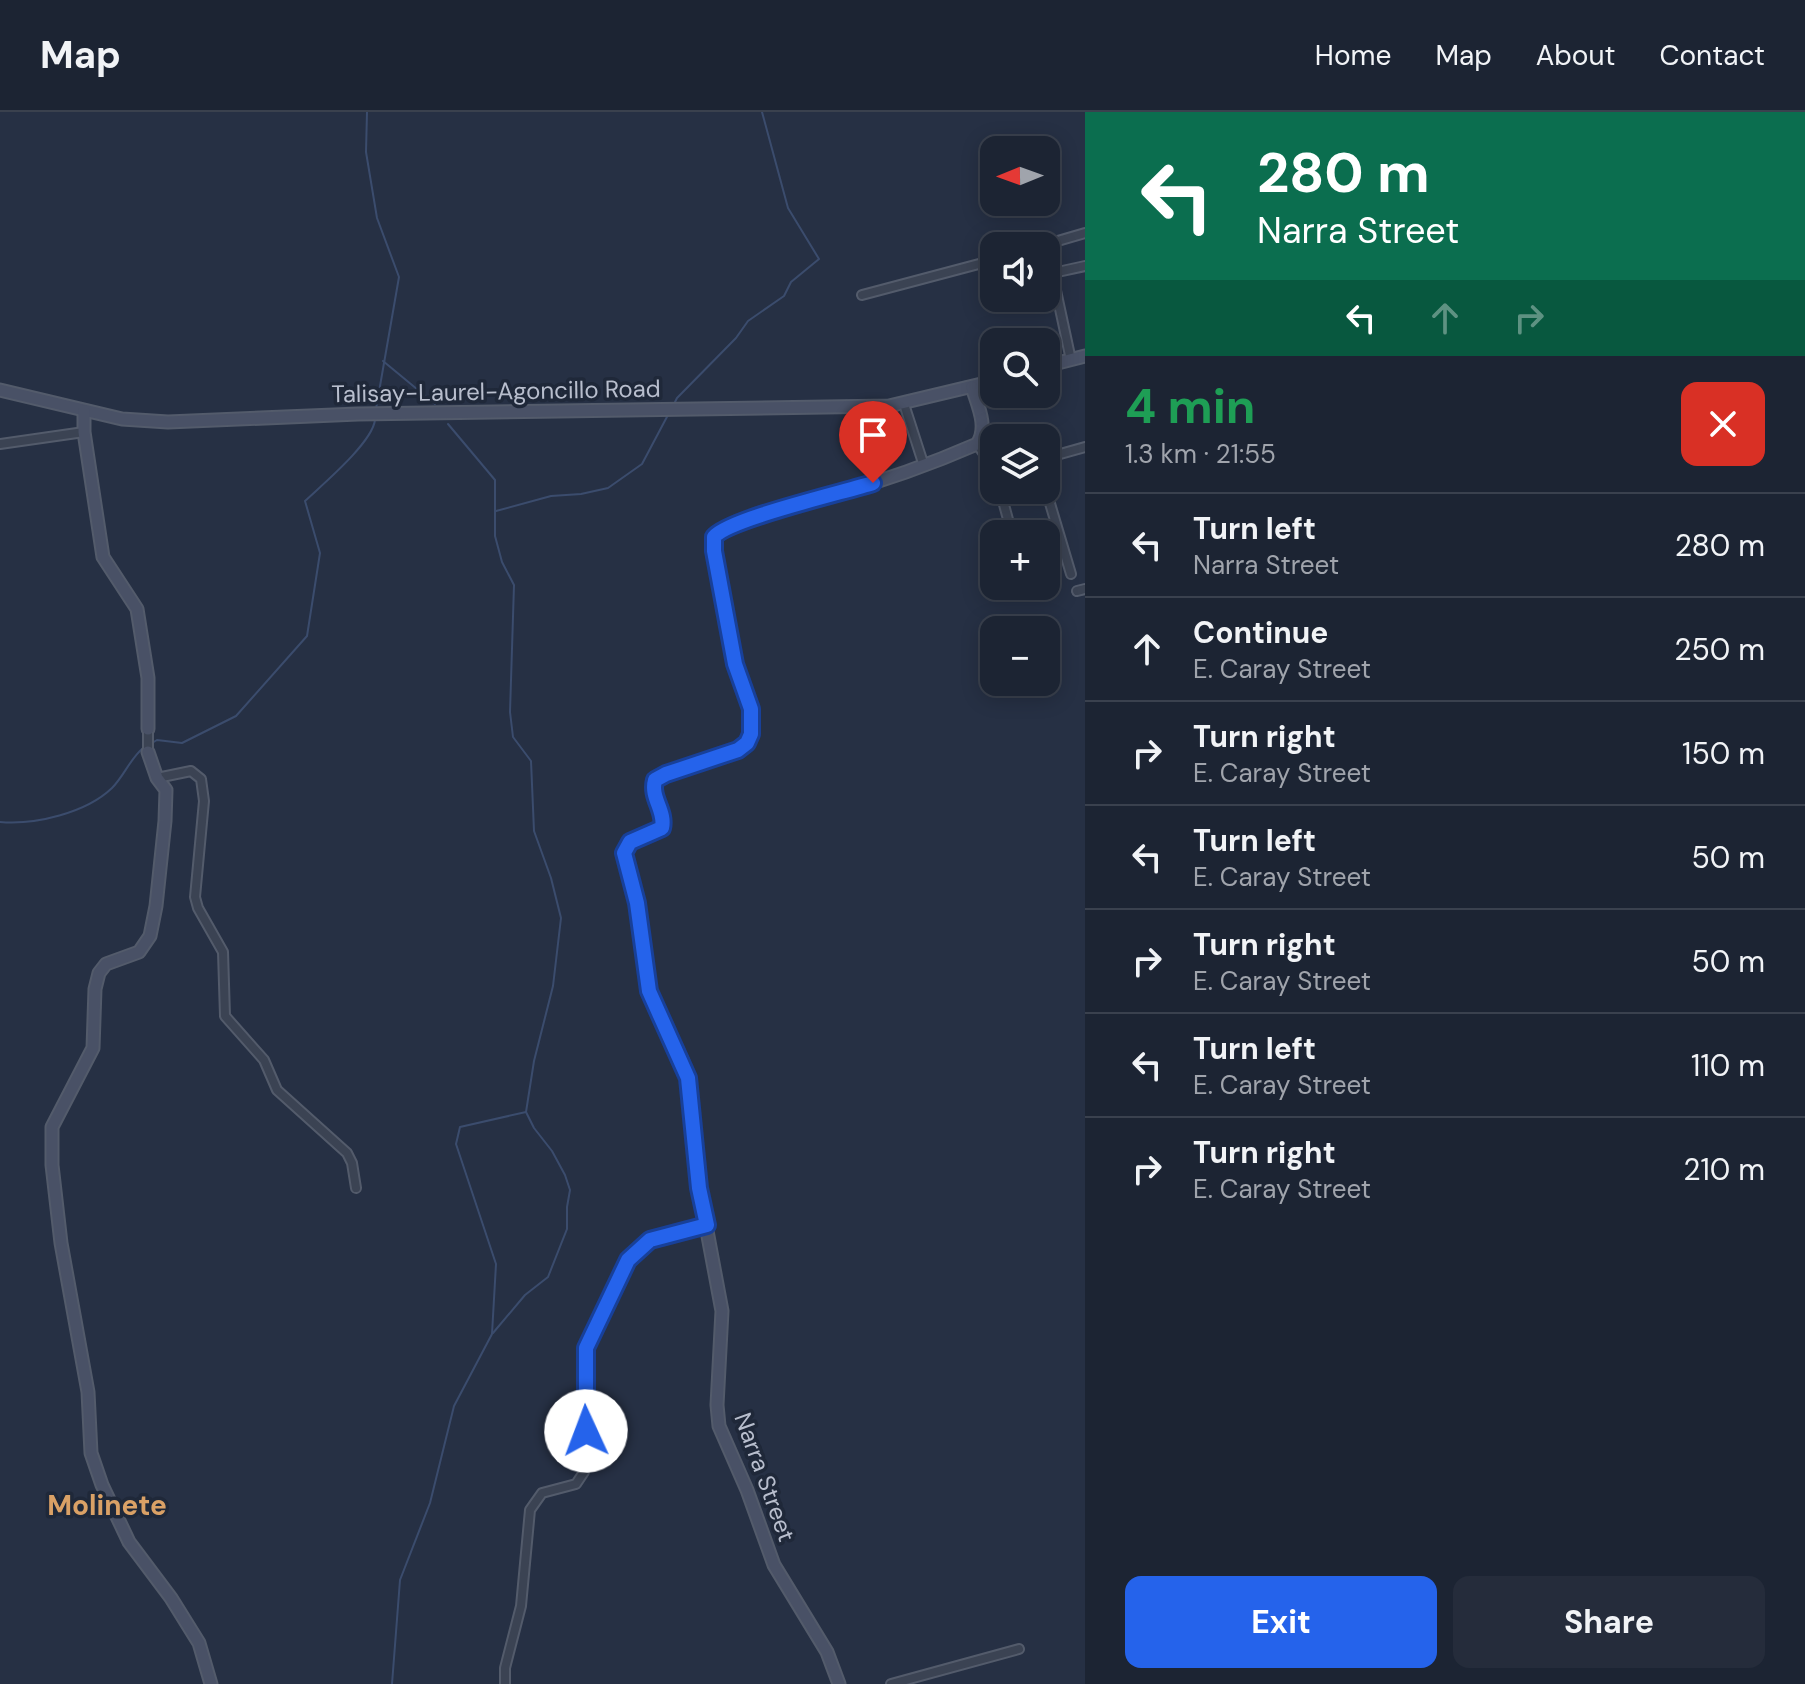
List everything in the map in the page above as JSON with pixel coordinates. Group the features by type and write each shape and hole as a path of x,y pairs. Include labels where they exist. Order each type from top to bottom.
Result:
{"street":[{"path":"1060,240 1085,233"},
{"path":"862,295 980,264"},
{"path":"1060,271 1085,266"},
{"path":"1060,307 1071,360"},
{"path":"1060,363 1085,356"},
{"name":"Talisay-Laurel-Agoncillo Road","path":"0,390 122,419 168,422 358,414 904,404 980,385"},
{"path":"904,404 924,466 977,444 982,423 972,387"},
{"path":"84,411 84,432 103,557 137,609 148,678 148,752 157,778 166,790 165,821 150,936 139,952 106,964 99,973 95,989 93,1048 52,1127 52,1165 61,1243 88,1392 91,1453 102,1485 129,1542 199,1643 211,1684"},
{"path":"0,444 84,432"},
{"path":"977,444 980,448"},
{"path":"1060,454 1085,447"},
{"name":"Narra Street","path":"839,1684 827,1652 774,1565 747,1490 719,1426 717,1405 722,1311 699,1188 688,1078 649,991 637,903 624,858 625,847 662,828 663,816 653,793 655,780 738,750 747,743 751,734 751,709 735,664 714,537 724,529 751,518 924,466"},
{"path":"1050,504 1071,574"},
{"path":"157,778 191,771 201,779 204,801 195,897 223,952 225,1016 264,1060 277,1090 347,1153 356,1188"},
{"path":"505,1684 505,1668 521,1606 530,1510 542,1493 576,1484 584,1472 586,1348 628,1260 650,1240 707,1225"},
{"path":"891,1684 1019,1649"}],"waterway":[{"path":"367,112 366,152 377,218 399,277 376,409"},
{"path":"674,404 748,321 784,296 791,282 819,259 788,208 762,112"},
{"path":"383,361 435,404"},
{"path":"496,511 551,496 608,488 642,464 669,413"},
{"path":"152,743 157,740 182,743 236,716 307,636 320,553 305,501 356,451 375,420"},
{"path":"392,1684 400,1580 430,1503 454,1406 492,1334 496,1264 456,1144 460,1127 526,1112 534,1061 553,986 561,918 534,831 531,761 513,737 510,712 514,585 502,562 495,536 495,480 448,424"},
{"path":"0,822 59,816 88,804 112,788 143,748"},
{"path":"493,1333 525,1295 548,1277 567,1229 570,1190 565,1175 526,1112"}],"district":[{"name":"Molinete","path":"107,1505"}],"route":[{"path":"586,1431 586,1348 628,1260 650,1240 707,1225 699,1188 688,1078 649,991 637,903 624,853 630,842 662,828 663,816 653,793 655,780 738,750 747,743 751,734 751,709 735,664 714,537 724,529 751,518 873,483"}]}
